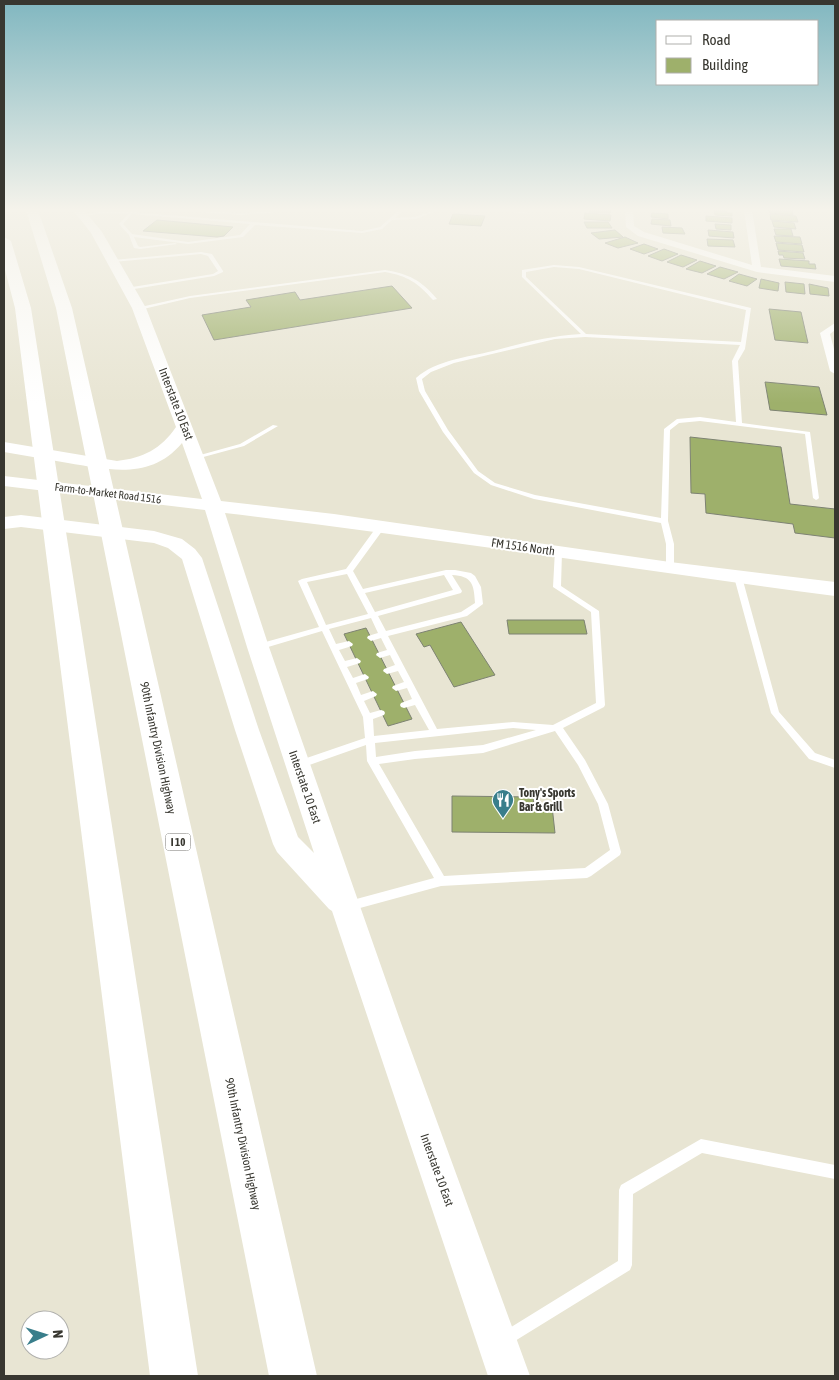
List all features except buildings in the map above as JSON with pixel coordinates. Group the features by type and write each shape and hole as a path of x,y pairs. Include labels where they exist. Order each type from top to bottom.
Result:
{"highway":[{"path":"13,274 23,308 174,1376"},
{"name":"90th Infantry Division Highway","path":"53,274 64,308 293,1376"}],"main road":[{"name":"Interstate 10 East","path":"120,274 139,308 196,457 345,906 509,1376"},
{"path":"4,448 117,466 132,465 164,453 174,444 185,427"},
{"name":"Farm-to-Market Road 1516","path":"4,481 212,505"},
{"name":"FM 1516 North","path":"212,505 835,589"},
{"path":"4,523 21,521 144,536 172,541 183,547 192,558 247,730 287,844 345,906"}],"street":[{"path":"795,274 835,280"},
{"path":"835,326 825,334 835,371"}],"lane":[{"path":"128,289 215,274"},
{"path":"139,308 190,296 358,274"},
{"path":"405,274 408,275 435,299"},
{"path":"524,274 524,277 585,334"},
{"path":"606,274 749,309 743,344 735,361 739,424"},
{"path":"664,521 534,497 493,484 476,472 445,431 422,391 419,378 429,371 452,362 555,336 585,334 743,344"},
{"path":"670,568 670,544 664,521 667,429 677,421 700,419 808,433 816,498"},
{"path":"196,457 242,446 275,426"},
{"path":"381,527 349,571 302,581 368,717 372,761 441,881"},
{"path":"372,761 483,749 557,727 601,705 595,611 557,587 558,552"},
{"path":"349,571 434,732"},
{"path":"258,647 458,591 446,572"},
{"path":"360,592 446,572 462,572 475,579 479,588 479,604 464,614 371,638"},
{"path":"738,576 775,713 812,756 835,764"},
{"path":"334,648 349,644"},
{"path":"380,655 392,652"},
{"path":"342,666 357,661"},
{"path":"388,671 400,667"},
{"path":"350,682 365,677"},
{"path":"396,688 409,684"},
{"path":"359,699 373,694"},
{"path":"404,705 417,700"},
{"path":"368,717 381,712"},
{"path":"297,765 370,740 513,725 557,727"},
{"path":"345,906 441,881 587,873 616,852 603,804 582,763 557,727"},
{"path":"498,1343 625,1265 626,1190 701,1146 835,1172"}],"place":[{"name":"Tony's Sports Bar & Grill","path":"503,819"}]}
